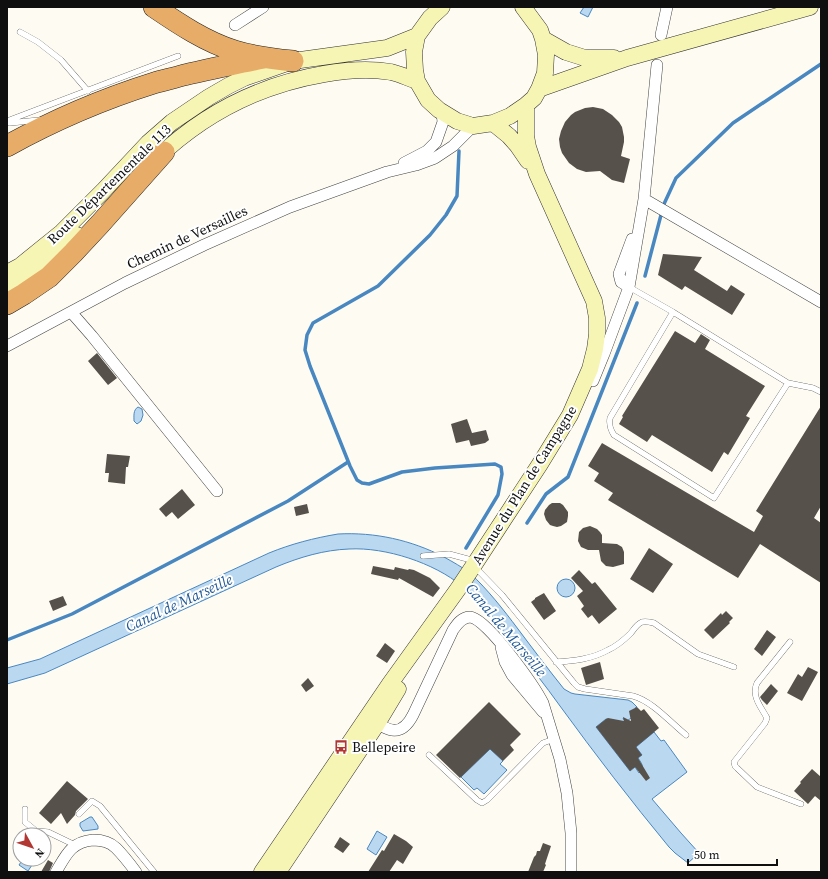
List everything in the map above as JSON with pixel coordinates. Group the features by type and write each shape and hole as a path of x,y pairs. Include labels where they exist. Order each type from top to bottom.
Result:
{"highway":[{"path":"154,7 211,41 235,51 264,58 293,61"},
{"path":"7,146 62,118 115,96 156,82 264,58"},
{"path":"7,304 48,277 73,253 164,152"}],"main road":[{"path":"442,7 430,18 417,36 414,52 417,81 428,100 442,112 457,121 473,126 494,122 510,116 534,98 539,89 545,72 546,56 543,39 540,30 524,7"},
{"path":"539,89 627,58 810,7"},
{"name":"Route Départementale 113","path":"7,273 20,266 62,232 148,143 172,122 202,101 244,78 293,61 387,48 417,36"},
{"path":"543,39 566,52 584,58 627,58"},
{"name":"Route Départementale 113","path":"7,287 27,276 60,251 164,152 188,132 215,113 276,85 345,70 369,69 392,72 417,81"},
{"name":"Avenue du Plan de Campagne","path":"278,872 372,721 389,685 474,566 540,464 570,415 590,369 597,334 597,318 594,301 537,174 526,136 526,105"},
{"name":"Avenue du Plan de Campagne","path":"494,122 517,145 537,174"},
{"name":"Avenue du Plan de Campagne","path":"262,872 372,721"}],"street":[{"path":"235,25 263,7"},
{"path":"661,35 667,7"},
{"path":"570,415 585,395 594,378 629,287 621,282 619,274 641,216 657,65"},
{"name":"Chemin de Versailles","path":"387,172 427,152 436,142 443,122 442,112"},
{"name":"Chemin de Versailles","path":"7,346 125,283 226,235 290,207 387,172 416,165 434,158 453,146 473,126"},
{"path":"644,199 819,299"},
{"path":"71,312 217,491"},
{"path":"372,721 390,730 396,731 405,727 410,721 453,630 462,620 469,617 477,620 500,642 540,696 543,703 560,759 567,793 571,834 571,872"},
{"path":"56,872 67,853 75,845 90,840 107,842 116,847 136,872"}],"lane":[{"path":"20,32 38,42 62,60 88,90"},
{"path":"7,122 178,56"},
{"path":"7,122 62,118"},
{"path":"629,287 673,312 788,384 813,388 821,392"},
{"path":"673,312 610,418 609,425 614,435 714,498 788,384"},
{"path":"423,556 449,554 474,566 502,595 578,687 640,698 648,702 686,735"},
{"path":"556,662 577,661 591,658 607,651 619,644 642,622 648,621 654,623 698,654 734,667"},
{"path":"790,642 755,687 757,700 766,718 765,723 734,762 735,766 757,787 801,804"},
{"path":"429,755 482,803 487,800 543,743 554,739"},
{"path":"79,814 92,802 100,806 154,872"},
{"path":"25,809 25,822 36,831 48,832 75,845"}],"water":[{"path":"584,7 593,7 588,17 580,13"},
{"path":"138,407 142,409 143,415 141,421 137,424 134,421 134,415 135,410"},
{"name":"Canal de Marseille","path":"338,534 366,534 392,538 419,546 451,561 470,573 489,593 507,614 564,689 575,694 628,700 632,702 637,707 635,708 639,712 627,721 623,718 626,723 606,719 596,727 630,771 635,767 639,773 641,771 642,764 638,758 642,755 636,747 654,732 661,741 664,740 687,772 652,799 699,853 688,863 669,847 613,777 549,690 477,599 462,586 438,570 409,558 394,554 363,549 349,549 321,552 294,560 45,673 7,684 7,668 40,659 269,553 320,537"},
{"path":"562,579 570,579 575,584 573,595 570,597 562,597 557,592 557,584"},
{"path":"490,749 503,761 500,764 507,770 484,794 477,788 474,790 461,777"},
{"path":"92,817 98,826 98,829 83,831 80,823"},
{"path":"377,831 387,837 376,855 367,849"},
{"path":"22,867 31,867 28,871"}],"building":[{"path":"593,107 603,109 612,115 622,127 624,142 621,156 630,159 624,183 612,180 600,171 586,172 577,169 569,163 562,153 559,139 565,122 575,112"},
{"path":"663,254 702,257 694,270 727,291 731,285 745,294 732,315 685,286 682,290 658,275"},
{"path":"675,331 695,343 701,334 710,340 705,349 765,386 746,416 750,418 728,455 724,452 712,472 652,435 647,442 619,424 623,417 622,416"},
{"path":"97,353 117,378 108,385 88,361"},
{"path":"821,406 821,506 814,518 821,523 821,583 760,544 738,578 608,500 613,493 594,481 599,473 588,466 602,443 754,532 763,516 756,511"},
{"path":"467,419 472,433 486,430 489,440 485,443 471,446 469,440 456,443 451,424"},
{"path":"107,454 130,456 128,467 126,467 125,484 108,482 109,473 105,473"},
{"path":"182,489 195,505 178,519 172,512 166,517 159,509"},
{"path":"552,503 560,503 568,512 567,522 561,526 557,527 550,525 546,520 544,514 545,510"},
{"path":"307,504 309,513 296,516 294,507"},
{"path":"590,526 600,532 602,535 602,543 617,544 622,547 624,552 624,564 613,567 606,566 601,561 599,550 588,550 581,547 578,541 579,532 583,528"},
{"path":"649,548 673,564 653,593 630,579"},
{"path":"373,566 394,570 395,567 414,570 430,578 440,588 433,597 399,578 398,580 371,574"},
{"path":"579,570 592,584 595,582 617,609 599,624 592,615 588,618 581,609 584,606 577,596 583,591 571,578"},
{"path":"544,593 556,611 544,620 531,602"},
{"path":"63,596 67,605 53,611 49,601"},
{"path":"726,611 733,618 729,622 730,623 713,639 704,630 721,613 722,615"},
{"path":"767,630 776,637 762,656 754,649"},
{"path":"385,643 395,651 387,663 376,656"},
{"path":"600,662 604,679 586,685 581,668"},
{"path":"808,667 818,672 802,701 787,693 798,674 802,677"},
{"path":"308,678 314,686 306,692 301,685"},
{"path":"771,684 778,691 767,705 760,697"},
{"path":"489,702 521,734 510,745 514,750 503,761 490,749 460,778 436,755"},
{"path":"637,707 641,711 644,709 659,728 636,747 642,755 638,758 650,778 646,781 635,767 630,771 596,727 608,718 624,721 623,717 631,721 629,711"},
{"path":"812,769 821,777 821,801 815,796 808,804 794,791"},
{"path":"67,781 88,799 76,811 75,815 67,824 61,813 51,824 39,813"},
{"path":"394,834 413,847 403,864 397,860 389,872 368,872 382,850 384,851"},
{"path":"340,837 350,844 343,853 334,847"},
{"path":"543,843 551,846 543,872 528,872 537,851 540,851"},
{"path":"44,867 51,867 49,872 41,872"}],"waterway":[{"path":"664,204 676,178 733,123 821,64"},
{"path":"459,151 457,196 446,215 430,235 378,286 313,323 307,335 305,350 350,466 357,480 362,483 369,484 402,472 435,468 495,464 501,467 502,474 498,495 466,548"},
{"path":"645,276 661,215"},
{"path":"527,523 546,494 568,477 637,303"},
{"path":"7,640 72,614 288,501 348,462"}],"place":[{"name":"Bellepeire","path":"341,747"}]}
